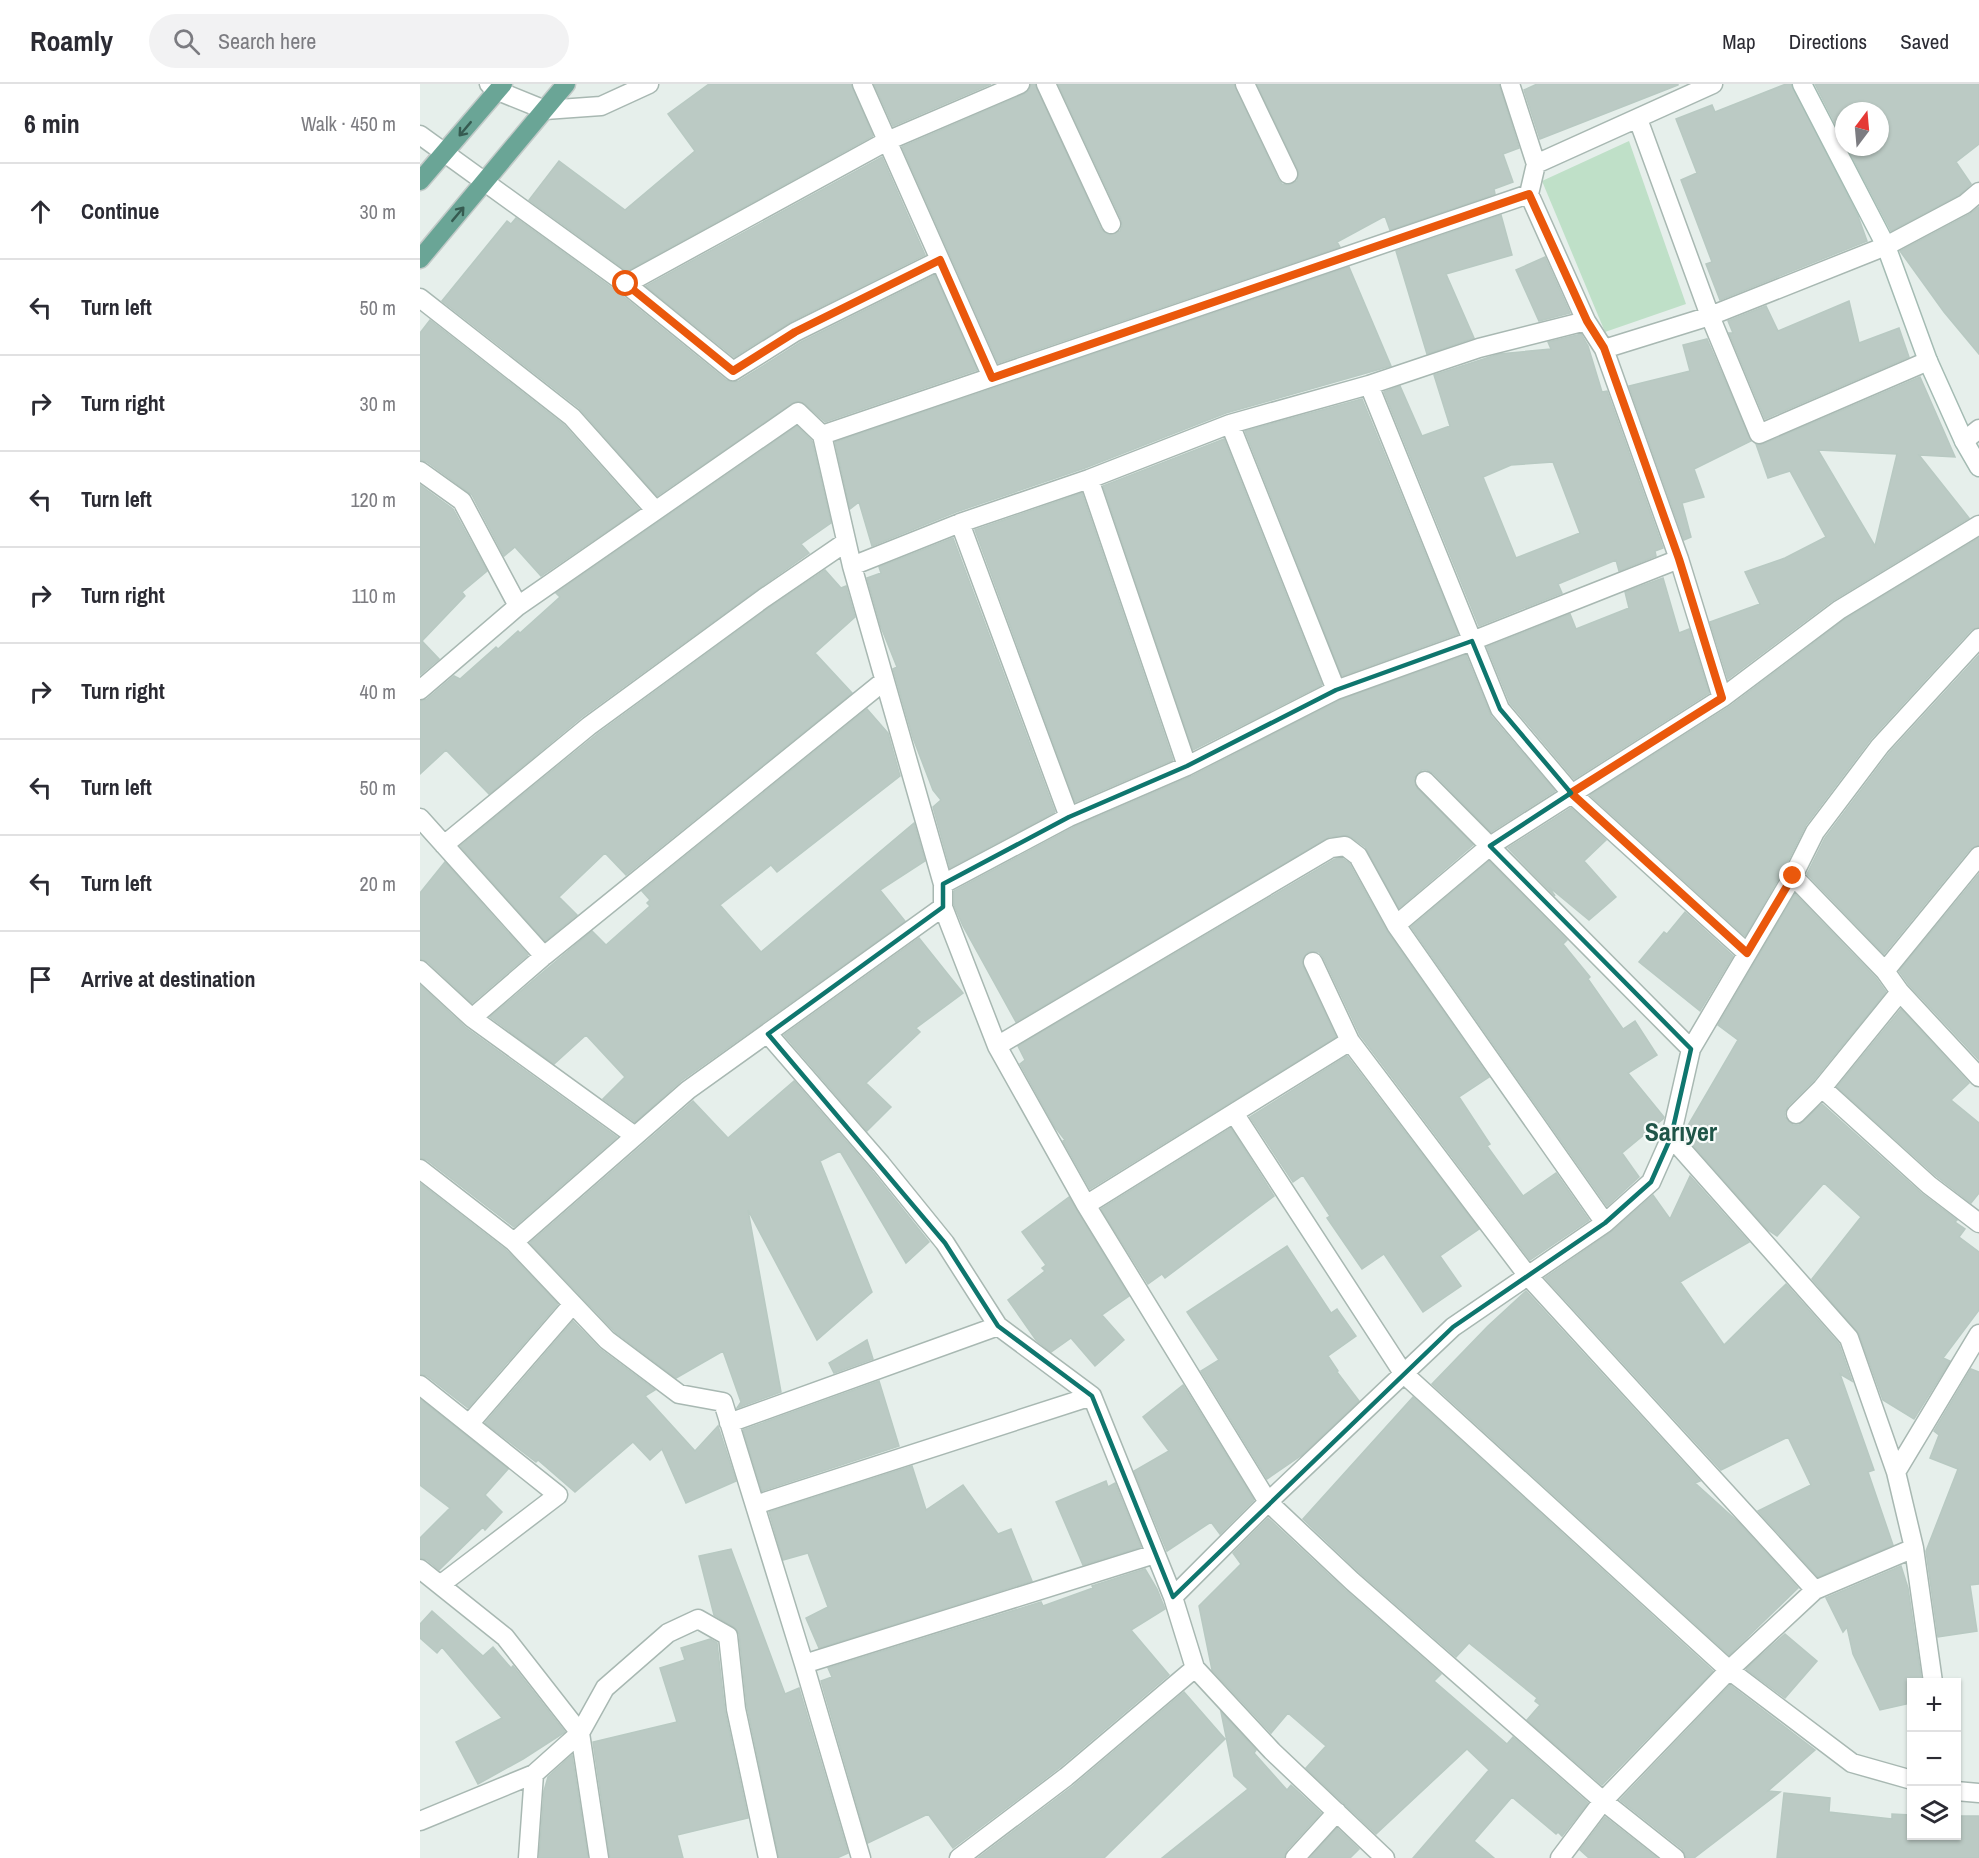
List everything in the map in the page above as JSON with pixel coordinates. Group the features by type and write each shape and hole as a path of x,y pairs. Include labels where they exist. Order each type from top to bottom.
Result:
{"main road":[{"path":"420,259 566,84"},
{"path":"420,181 497,86"}],"street":[{"path":"497,86 544,110 601,106 649,84"},
{"path":"862,84 992,378"},
{"path":"626,284 887,141 1020,84"},
{"path":"1046,84 1111,224"},
{"path":"1245,84 1288,174"},
{"path":"1510,84 1536,164 1529,194 1587,321 1604,348 1679,559 1722,698"},
{"path":"1536,164 1713,84"},
{"path":"1802,84 1886,246 1928,361 1972,435 1979,467"},
{"path":"1638,119 1710,316 1759,434 1928,361"},
{"path":"420,135 626,284 733,371 795,332 940,260"},
{"path":"1604,348 1710,316 1886,246 1965,204 1979,192"},
{"path":"822,435 1529,194"},
{"path":"420,298 572,417 655,510"},
{"path":"852,566 960,523 1089,478 1230,424 1369,385 1479,348 1587,321"},
{"path":"1369,385 1500,709 1571,793 1747,953"},
{"path":"420,690 518,606 798,412 822,435 852,566 943,884 944,907 997,1046 1086,1205 1268,1502 1352,1581 1603,1801 1675,1858"},
{"path":"1230,424 1336,690"},
{"path":"420,471 462,501 518,606"},
{"path":"1089,478 1187,766"},
{"path":"960,523 1070,817"},
{"path":"1396,925 1490,846 1722,698 1839,610 1979,525"},
{"path":"444,845 590,726 764,598 846,542"},
{"path":"943,884 1070,817 1187,766 1336,690 1472,641 1679,559"},
{"path":"1173,1598 1268,1502 1453,1327 1605,1223 1651,1182 1671,1137 1691,1049 1793,876 1815,832 1880,746 1979,638"},
{"path":"472,1018 544,956 884,681"},
{"path":"1425,781 1691,1049"},
{"path":"420,818 544,956"},
{"path":"997,1046 1331,848 1345,846 1358,856 1396,925 1605,1223"},
{"path":"1885,971 1979,856"},
{"path":"1793,876 1885,971 1900,992 1978,1072"},
{"path":"514,1242 687,1090 944,907"},
{"path":"1313,962 1350,1041 1528,1276 1815,1590"},
{"path":"420,970 472,1018 635,1136"},
{"path":"1796,1114 1822,1088 1900,992"},
{"path":"768,1034 881,1164 945,1243 998,1326 1092,1396 1173,1598 1195,1668 1272,1751 1385,1858"},
{"path":"1086,1205 1350,1041"},
{"path":"1822,1088 1929,1185 1979,1223"},
{"path":"1234,1113 1403,1373 1729,1670 1852,1763 1907,1779"},
{"path":"1671,1137 1849,1338 1896,1472 1914,1548 1932,1678"},
{"path":"420,1169 514,1242 607,1340 679,1394 723,1402 861,1858"},
{"path":"469,1424 573,1304"},
{"path":"729,1423 998,1326"},
{"path":"1896,1472 1979,1334"},
{"path":"420,1385 558,1494 440,1585"},
{"path":"755,1505 1092,1396"},
{"path":"1560,1858 1603,1801 1729,1670 1815,1590 1914,1548"},
{"path":"804,1664 1155,1554"},
{"path":"420,1569 505,1637 580,1733 599,1858"},
{"path":"420,1821 534,1774 580,1733 605,1689 668,1633 698,1619 728,1636 736,1709 768,1858"},
{"path":"959,1858 1066,1777 1195,1668"},
{"path":"528,1858 534,1774"},
{"path":"1961,1791 1979,1793"},
{"path":"1295,1858 1337,1812"}],"highlighted area":[{"path":"1472,641 1500,709 1571,793 1490,846 1691,1049 1671,1137 1651,1182 1605,1223 1453,1327 1173,1597 1092,1396 998,1326 945,1243 768,1034 943,907 943,884 1069,817 1187,766 1336,690"}],"green space":[{"path":"1629,141 1686,304 1605,332 1542,181"}],"building":[{"path":"709,84 851,84 873,136 627,271 529,200 559,161 625,210 695,151 668,114"},
{"path":"874,84 991,84 893,126"},
{"path":"1031,84 1035,84 1101,229 1109,235 1120,231 1121,219 1058,84 1234,84 1278,179 1282,184 1288,185 1297,181 1298,170 1257,84 1499,84 1519,148 1503,154 1513,182 1494,189 1495,194 1390,230 1385,216 1337,242 1340,247 998,363 902,147 1024,94 1029,90"},
{"path":"1537,84 1678,85 1540,139 1524,90"},
{"path":"1791,84 1858,216 1867,241 1720,300 1706,264 1712,262 1681,180 1697,173 1676,119 1712,105 1715,112"},
{"path":"1815,84 1979,84 1979,144 1956,162 1971,184 1959,195 1891,231 1852,156 1889,156 1889,102 1835,102 1835,123"},
{"path":"882,157 925,255 790,322 734,357 646,286"},
{"path":"1979,207 1979,354 1944,312 1900,251"},
{"path":"1501,215 1512,255 1446,274 1474,338 1427,354 1396,251"},
{"path":"516,218 619,293 726,380 732,382 739,381 801,342 935,275 977,370 825,422 805,404 796,401 657,496 579,408 442,301 507,221 511,224"},
{"path":"1545,257 1570,313 1539,321 1516,270"},
{"path":"1349,267 1391,366 1226,413 1085,468 956,512 872,546 859,502 850,509 835,442"},
{"path":"1849,301 1859,343 1899,328 1909,357 1765,419 1729,333 1733,333 1728,321 1766,306 1778,331"},
{"path":"430,320 564,425 639,509 541,576 515,547 504,556 472,495 427,462 420,460 420,333"},
{"path":"1581,334 1588,346 1602,392 1607,391 1663,548 1655,551 1656,556 1619,571 1616,560 1558,584 1562,593 1479,626 1384,392 1400,386 1422,436 1450,426 1434,375 1499,354 1551,349 1548,342","holes":["1553,462 1580,533 1516,558 1483,477 1511,465"]},
{"path":"1707,339 1751,441 1694,469 1704,497 1682,503 1691,537 1684,540 1629,386 1690,371 1683,345"},
{"path":"1920,377 1955,457 1919,455 1969,518 1832,601 1728,679 1710,622 1760,604 1745,572 1785,558 1826,537 1790,471 1768,478 1756,444 1763,444","holes":["1818,450 1897,454 1875,546"]},
{"path":"1362,399 1458,634 1342,676 1245,431"},
{"path":"797,426 812,441 831,523 801,544 809,553 582,717 489,794 446,750 420,774 420,701 427,699 454,676 460,679 496,647 498,649 518,631 520,633 560,597 556,593"},
{"path":"1224,439 1322,685 1193,750 1103,486"},
{"path":"420,485 453,509 487,571 462,592 465,596 422,641 439,659 420,675"},
{"path":"1082,493 1173,760 1075,802 975,530"},
{"path":"953,538 1055,812 950,868 933,807 941,800 933,790 913,738 893,669 897,667 881,627 867,578 881,573 879,567"},
{"path":"1979,538 1979,627 1971,630 1871,739 1806,825 1783,871 1745,936 1590,795 1729,707 1845,619"},
{"path":"825,570 841,588 846,586 855,617 815,653 852,693 626,875 605,853 559,897 577,915 545,941 460,846 596,735 770,607"},
{"path":"1663,578 1679,633 1689,629 1709,693 1574,779 1510,703 1487,647 1570,614 1576,629 1629,608 1625,592"},
{"path":"1466,655 1491,716 1555,791 1491,832 1433,773 1422,770 1414,778 1417,788 1473,845 1399,908 1365,847 1348,835 1329,837 1016,1022 963,926 954,905 954,891 1074,827 1192,776 1340,700"},
{"path":"1979,655 1979,845 1970,849 1884,954 1807,874 1825,838 1889,753"},
{"path":"867,709 888,733 900,776 777,872 771,865 720,905 761,952 914,823 925,861 880,890 905,921 681,1081 635,1122 603,1099 625,1077 586,1035 554,1064 490,1017 592,931 606,945 650,906 647,903 650,900 642,891"},
{"path":"1571,808 1606,840 1584,861 1616,897 1589,920 1549,887 1555,896 1508,848"},
{"path":"1342,858 1349,863 1387,931 1489,1077 1459,1097 1490,1144 1487,1146 1523,1196 1556,1173 1589,1220 1530,1260 1360,1035 1319,952 1308,952 1302,960 1303,966 1336,1037 1090,1189 1063,1141 1065,1140 1055,1127 1020,1064 1025,1060 1018,1046 1335,859"},
{"path":"1489,861 1567,940 1563,944 1590,977 1588,979 1623,1029 1635,1021 1657,1055 1628,1073 1664,1117 1622,1153 1639,1177 1607,1206 1411,927"},
{"path":"445,862 528,955 472,1003 428,962 420,959 420,893"},
{"path":"1979,874 1979,1060 1909,985 1899,971"},
{"path":"1795,894 1876,978 1886,992 1814,1080 1788,1106 1785,1117 1793,1125 1799,1125 1822,1104 1921,1193 1957,1220 1955,1222 1965,1229 1959,1237 1979,1252 1979,1310 1943,1358 1950,1361 1914,1419 1883,1400 1859,1334 1812,1279 1861,1217 1824,1183 1777,1236 1768,1230 1683,1134 1738,1040 1718,1025"},
{"path":"1685,912 1733,956 1700,1011 1639,962 1664,932 1667,934"},
{"path":"919,938 963,993 916,1028 920,1032 866,1083 891,1107 867,1131 784,1035"},
{"path":"420,985 465,1027 617,1137 514,1227 427,1160 420,1158"},
{"path":"1901,1009 1969,1083 1951,1100 1979,1123 1979,1193 1971,1203 1936,1176 1837,1087"},
{"path":"1347,1056 1479,1229 1440,1256 1461,1286 1423,1312 1384,1254 1362,1269 1327,1218 1330,1216 1303,1175 1293,1182 1250,1117"},
{"path":"794,1081 872,1171 929,1242 906,1263 840,1151 820,1161 872,1292 817,1340 748,1210 781,1392 737,1408 741,1402 723,1351 676,1378 615,1332 530,1243 693,1101 728,1138"},
{"path":"1231,1128 1274,1196 1165,1278 1162,1274 1148,1284 1101,1209"},
{"path":"1690,1176 1749,1242 1680,1282 1724,1345 1786,1284 1839,1344 1852,1381 1840,1374 1874,1470 1868,1472 1893,1545 1818,1577 1758,1511 1811,1485 1788,1437 1721,1470 1545,1278 1611,1232 1653,1195 1670,1219"},
{"path":"420,1183 506,1250 558,1304 468,1408 427,1376 420,1374"},
{"path":"1069,1197 1129,1296 1102,1315 1124,1340 1095,1366 1071,1338 1051,1352 1036,1340 1008,1300 1045,1271 1042,1268 1046,1265 1022,1232"},
{"path":"1287,1246 1331,1313 1337,1309 1356,1336 1328,1356 1359,1401 1302,1455 1267,1479 1201,1371 1219,1360 1187,1312"},
{"path":"1526,1291 1700,1481 1695,1483 1737,1521 1798,1588 1729,1655 1432,1384 1488,1326"},
{"path":"573,1321 600,1349 655,1390 645,1396 695,1451 718,1426 736,1481 686,1503 662,1449 650,1460 633,1442 575,1492 538,1460 536,1462 485,1423"},
{"path":"867,1340 873,1359 834,1373 829,1363"},
{"path":"1971,1369 1979,1372 1979,1584 1970,1585 1977,1631 1938,1637 1926,1551 1958,1469 1930,1458 1939,1435 1934,1431"},
{"path":"879,1381 899,1446 762,1491 743,1430"},
{"path":"1183,1385 1254,1500 1220,1534 1211,1522 1167,1551 1134,1471 1169,1451 1143,1417"},
{"path":"1413,1397 1713,1671 1602,1785 1527,1720 1540,1705 1535,1701 1537,1698 1469,1643 1456,1657 1360,1573 1303,1519"},
{"path":"420,1399 508,1469 485,1495 502,1512 485,1530 483,1527 439,1570 427,1560 420,1558 420,1538 450,1508 420,1485"},
{"path":"912,1466 926,1510 963,1485 998,1534 1011,1529 1032,1581 819,1648 806,1618 828,1607 808,1553 783,1560 769,1512"},
{"path":"1106,1481 1108,1487 1115,1483 1141,1547 1083,1565 1056,1502"},
{"path":"1268,1518 1344,1589 1441,1674 1434,1681 1507,1744 1513,1737 1588,1803 1562,1836 1558,1832 1556,1834 1512,1797 1474,1841 1494,1858 1413,1858 1489,1770 1467,1749 1376,1834 1306,1768 1326,1746 1288,1713 1271,1733 1212,1670 1199,1606 1241,1564 1233,1553"},
{"path":"731,1549 785,1694 799,1688 848,1853 837,1858 779,1858 747,1707 739,1634 734,1627 714,1615 699,1556"},
{"path":"1901,1566 1908,1588 1921,1678 1907,1678 1907,1704 1880,1710 1853,1654 1847,1627 1843,1632 1826,1598"},
{"path":"1145,1569 1165,1609 1131,1630 1169,1675 1059,1768 953,1848 928,1814 868,1843 821,1681 832,1677 828,1668 1041,1602 1043,1606 1093,1588 1092,1586"},
{"path":"432,1611 483,1656 493,1647 511,1668 513,1666 565,1732 478,1784 456,1742 502,1718 442,1647 437,1653 420,1638 420,1624"},
{"path":"1785,1634 1817,1661 1785,1698 1746,1669"},
{"path":"710,1639 717,1643 725,1711 748,1818 677,1835 683,1858 610,1858 593,1742 677,1722 660,1668 685,1660 681,1648"},
{"path":"1730,1685 1815,1750 1768,1791 1780,1792 1694,1858 1686,1858 1682,1849 1620,1800"},
{"path":"1184,1692 1225,1739 1104,1858 978,1858 1073,1786"},
{"path":"1221,1712 1256,1750 1254,1753 1287,1790 1291,1785 1321,1813 1287,1850 1284,1858 1162,1858 1248,1789 1234,1776"},
{"path":"572,1755 588,1858 539,1858 544,1791 548,1777"},
{"path":"1784,1793 1830,1798 1829,1812 1892,1819 1892,1814 1907,1815 1907,1840 1961,1840 1961,1816 1979,1816 1979,1858 1777,1858"},
{"path":"1605,1817 1657,1858 1589,1858 1580,1850"},
{"path":"1337,1828 1359,1849 1350,1858 1310,1858"}],"district":[{"name":"Sarıyer","path":"1681,1132"}],"route":[{"path":"626,284 733,371 795,332 940,260 992,378 1529,194 1587,321 1604,348 1679,559 1722,698 1571,793 1747,953 1793,876"}]}
